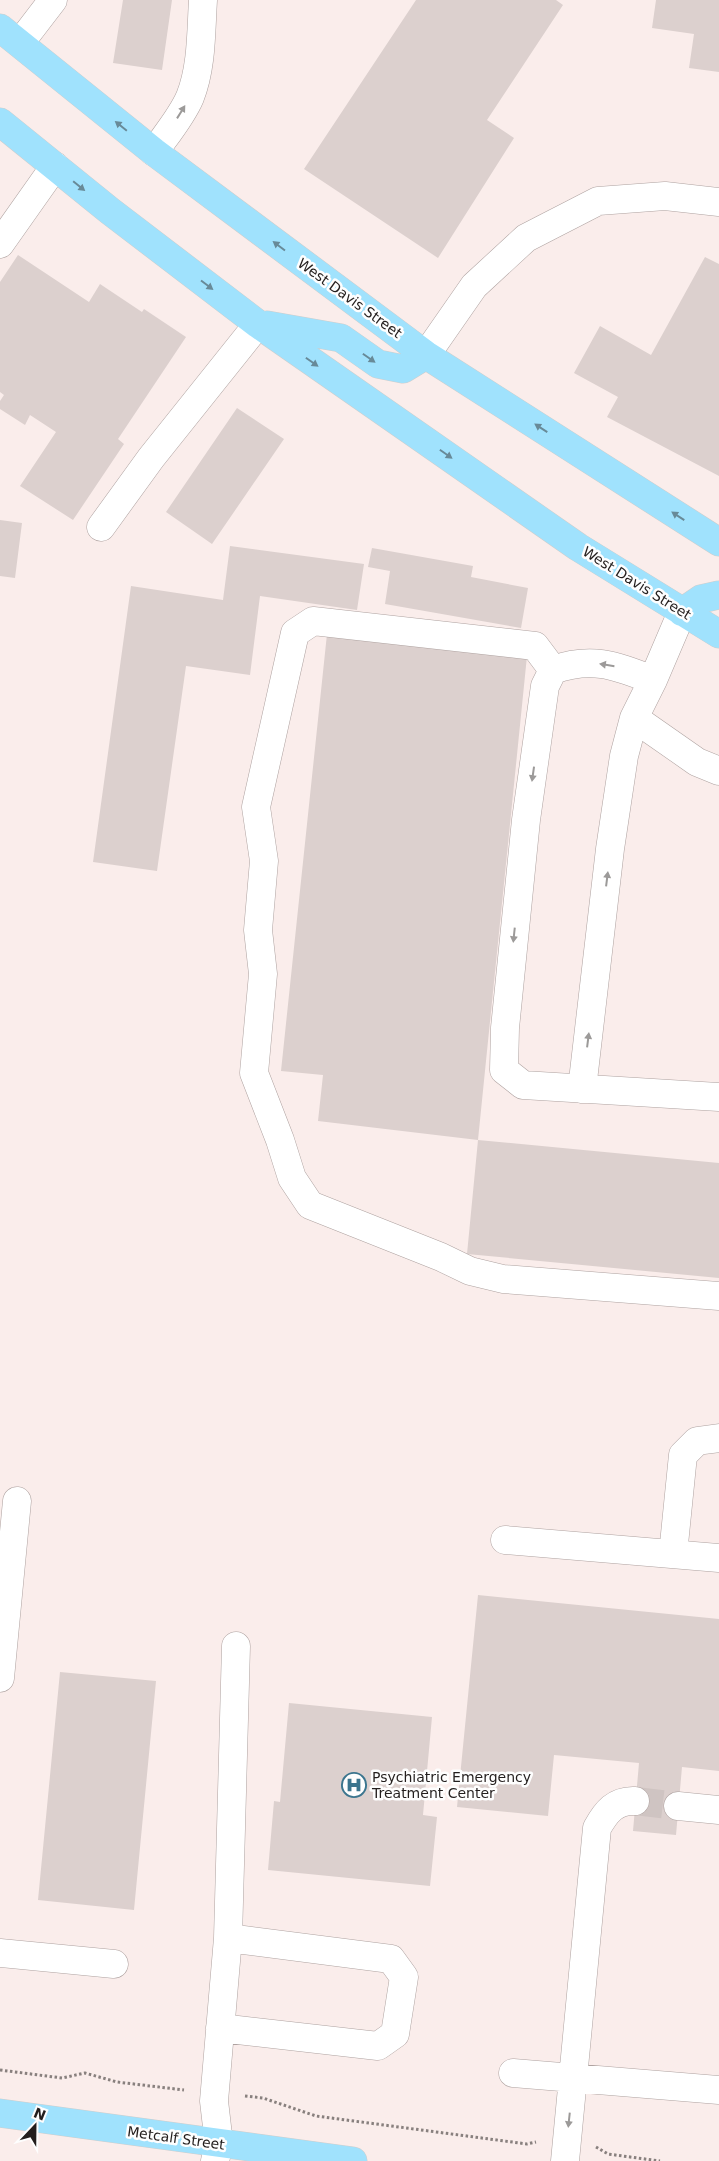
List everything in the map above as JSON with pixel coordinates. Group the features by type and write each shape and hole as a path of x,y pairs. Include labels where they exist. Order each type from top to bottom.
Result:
{"main road":[{"name":"West Davis Street","path":"10,36 154,152 426,355 719,542"},
{"name":"West Davis Street","path":"0,122 110,211 258,324 578,546 719,634"},
{"path":"258,324 341,338 378,364 403,369 426,355"},
{"path":"682,612 701,599 719,595"},
{"name":"Metcalf Street","path":"0,2113 217,2153 353,2161"}],"street":[{"path":"10,36 53,0"},
{"path":"154,152 190,97 195,79 199,50 203,0"},
{"path":"0,244 55,166"},
{"path":"426,355 474,286 526,238 598,201 665,196 719,202"},
{"path":"101,527 151,458 258,324"},
{"path":"582,1089 610,849 624,756 634,718 654,680 682,612"},
{"path":"553,670 535,646 313,622 295,633 256,807 264,861 258,930 263,974 254,1073 280,1140 292,1178 310,1205 441,1257 470,1271 504,1279 719,1296"},
{"path":"654,680 609,664 572,663 553,670 545,686 526,820 505,1028 504,1070 523,1086 719,1097"},
{"path":"634,718 697,762 719,771"},
{"path":"673,1554 683,1455 697,1441 719,1438"},
{"path":"0,1678 16,1502"},
{"path":"505,1540 719,1558"},
{"path":"217,2153 215,2093 228,1938 236,1646"},
{"path":"566,2151 597,1828 607,1811 627,1801 635,1801"},
{"path":"678,1806 719,1810"},
{"path":"220,2028 378,2046 395,2034 404,1977 391,1959 228,1938"},
{"path":"0,1952 114,1964"},
{"path":"513,2073 719,2090"}],"path":[{"path":"0,2070 62,2078 85,2073 117,2082 263,2098 316,2116 335,2119 527,2144 549,2140 566,2151 595,2146 608,2154 660,2161"}],"building":[{"path":"123,0 172,0 162,70 113,63"},
{"path":"416,0 556,0 563,5 487,120 514,138 438,258 304,169"},
{"path":"656,0 719,0 719,72 689,68 694,34 652,28"},
{"path":"18,255 89,302 100,284 142,312 144,309 186,337 118,439 124,444 73,520 20,486 56,432 30,415 25,425 0,409 0,401 4,395 0,392 0,282"},
{"path":"705,257 719,264 719,476 607,417 618,397 574,373 600,326 651,355"},
{"path":"237,408 284,439 212,544 166,512"},
{"path":"0,520 22,523 15,578 0,576"},
{"path":"230,546 364,564 357,610 260,596 250,675 186,666 157,871 93,862 131,586 223,600"},
{"path":"372,548 473,566 471,577 528,588 521,628 385,604 390,571 368,567"},
{"path":"327,634 527,656 478,1140 318,1121 323,1075 281,1071"},
{"path":"478,1140 719,1163 719,1278 467,1254"},
{"path":"478,1595 719,1619 719,1771 682,1767 676,1835 633,1831 639,1763 554,1755 548,1816 457,1807"},
{"path":"60,1672 156,1681 134,1910 38,1900"},
{"path":"289,1703 432,1717 423,1815 437,1817 430,1886 268,1870 274,1801 280,1802"}],"tunnel":[{"path":"635,1801 678,1806"}],"place":[{"name":"Psychiatric Emergency Treatment Center","path":"354,1785"}]}
